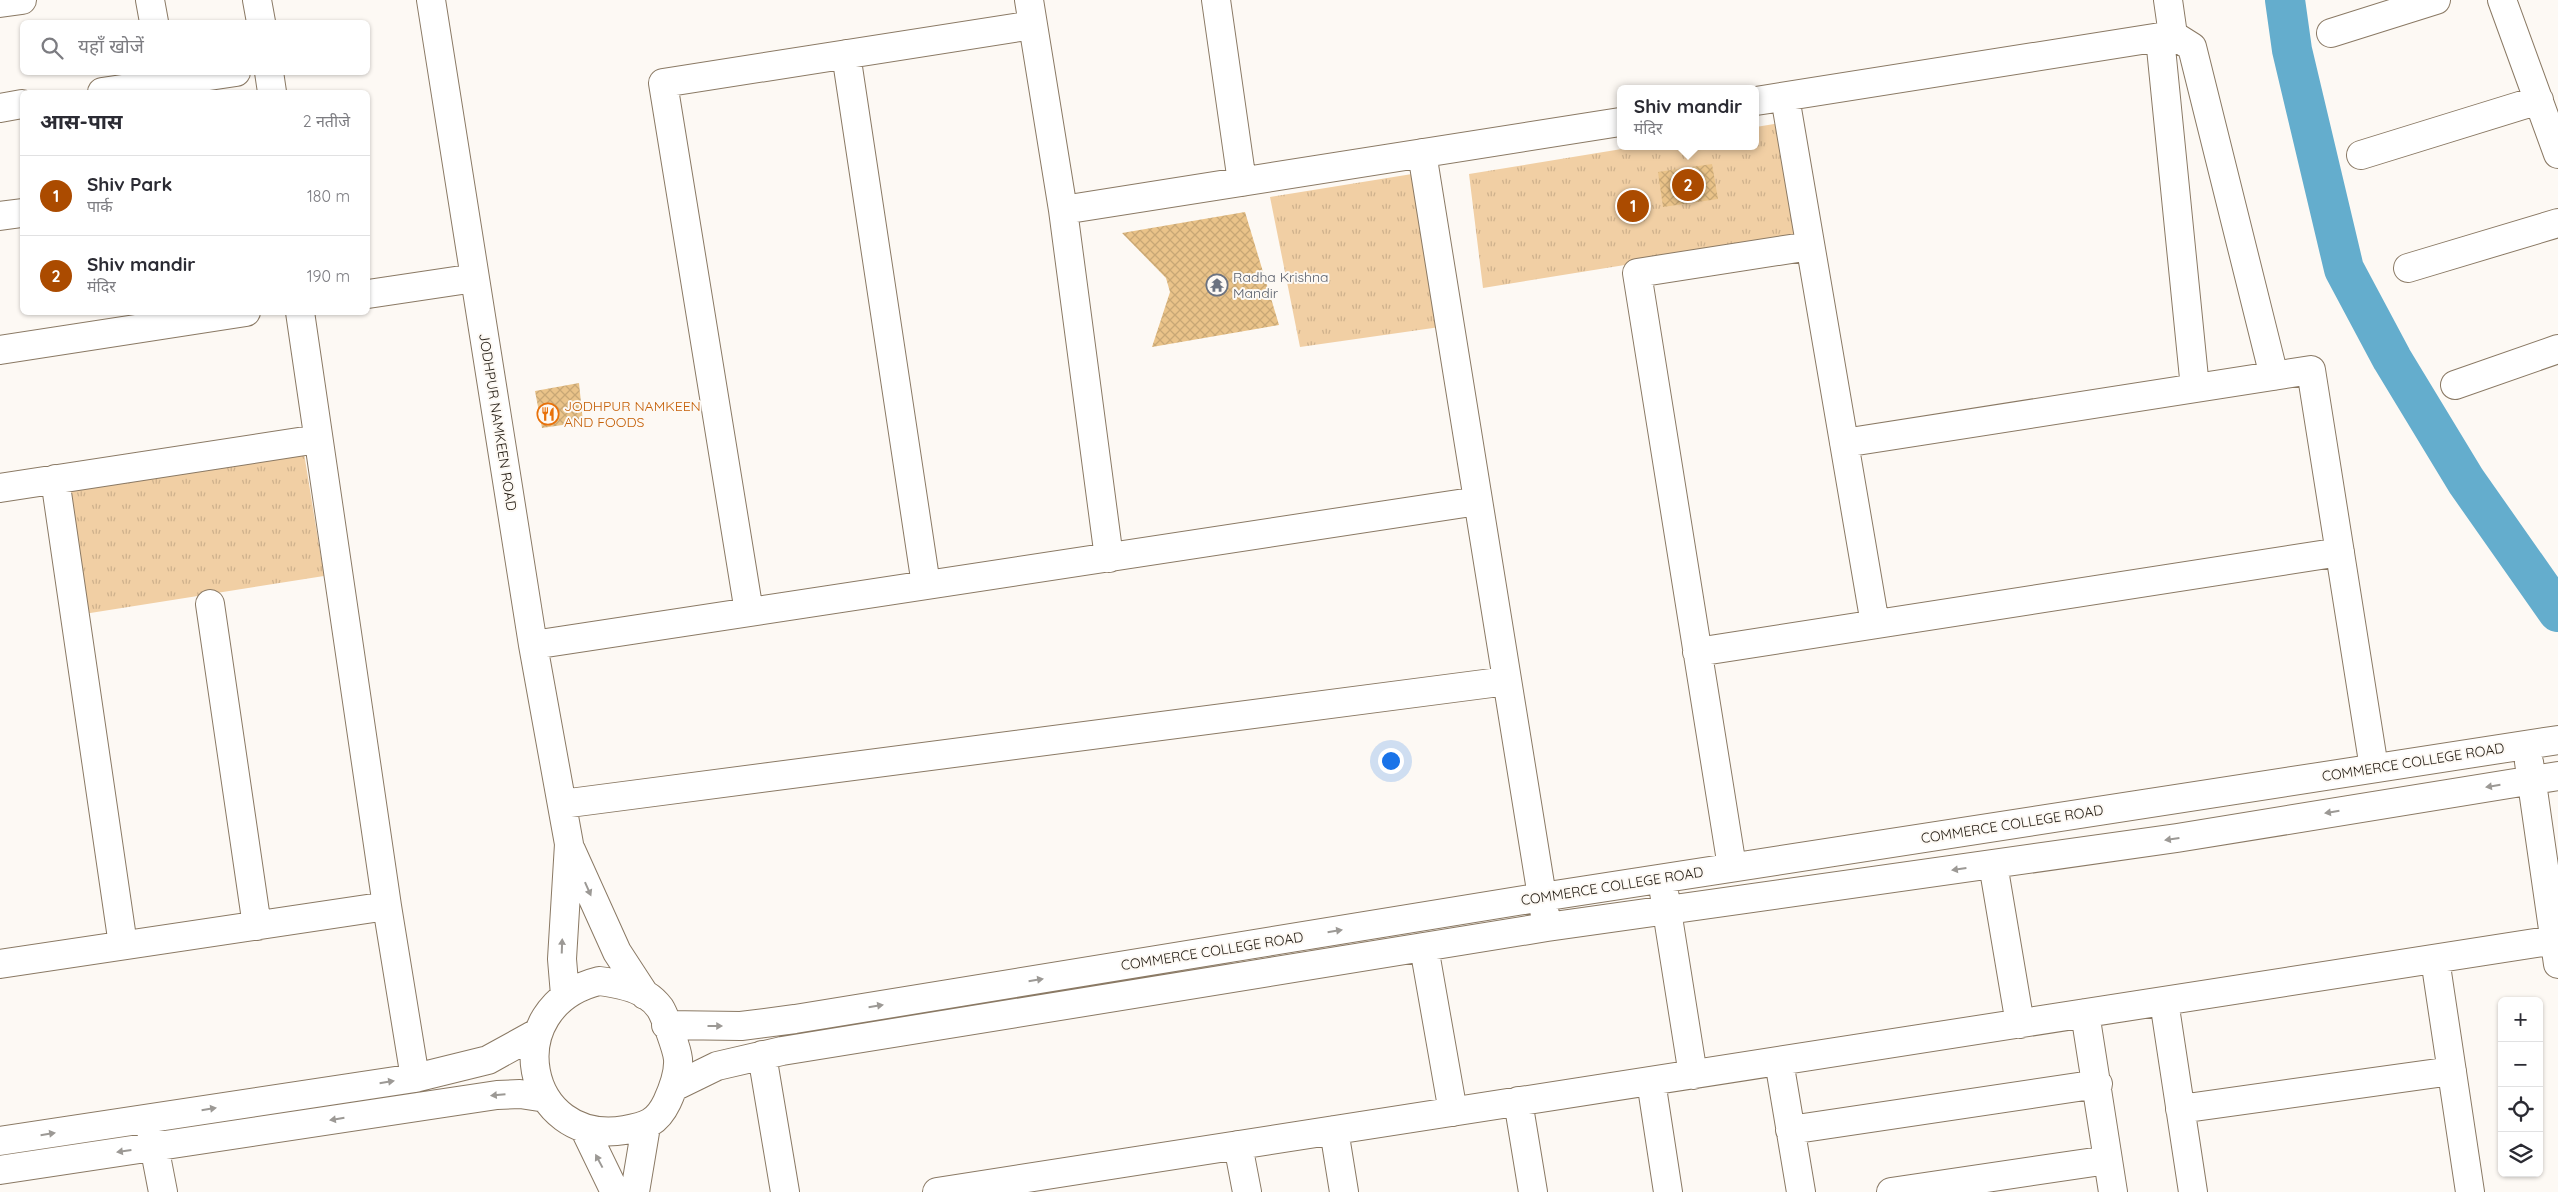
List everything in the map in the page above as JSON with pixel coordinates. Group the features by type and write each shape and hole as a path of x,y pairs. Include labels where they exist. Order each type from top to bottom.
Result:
{"street":[{"path":"0,3 22,0"},
{"path":"150,0 154,20"},
{"path":"257,0 261,20"},
{"name":"JODHPUR NAMKEEN ROAD","path":"431,0 533,645 568,844"},
{"path":"1216,0 1242,182"},
{"path":"2168,0 2166,36 2194,388"},
{"path":"2332,33 2436,0"},
{"path":"2502,0 2558,154"},
{"path":"750,612 662,83 846,54 1032,12 1063,210 1109,558"},
{"path":"1759,101 2166,36 2192,47 2274,376"},
{"path":"846,54 926,585"},
{"path":"111,90 162,78 199,75"},
{"path":"269,75 272,90"},
{"path":"1785,97 1875,624"},
{"path":"2361,155 2539,100"},
{"path":"0,108 20,104"},
{"path":"1063,210 1617,122"},
{"path":"1422,153 1547,927"},
{"path":"0,216 20,213"},
{"path":"2408,268 2558,223"},
{"path":"1732,867 1637,273 1810,246"},
{"path":"370,294 475,278"},
{"path":"1,342 222,315"},
{"path":"300,315 387,906 416,1078"},
{"path":"2455,385 2558,349"},
{"path":"1844,443 2311,370 2374,768"},
{"path":"0,488 318,439"},
{"path":"55,479 124,946"},
{"path":"533,645 1478,502"},
{"path":"1697,652 2340,552"},
{"path":"210,604 257,926"},
{"path":"562,804 1507,682"},
{"name":"COMMERCE COLLEGE ROAD","path":"666,1025 741,1026 795,1019 1662,878 2558,740"},
{"path":"936,1192 2435,959 2556,952 2526,745"},
{"path":"674,1087 717,1066 762,1055 1547,927 2187,836 2558,776"},
{"path":"564,994 562,959 568,844"},
{"path":"568,844 616,952 645,994 660,1009 678,1059 674,1087 662,1111 646,1126 616,1131 585,1130 563,1117 546,1098 536,1079 533,1058 537,1033 550,1011 564,994 582,985 599,981 615,983 645,994"},
{"path":"1993,864 2020,1024"},
{"path":"1662,878 1693,1074"},
{"path":"0,964 387,906"},
{"path":"1424,947 1453,1112"},
{"path":"2435,959 2470,1192"},
{"path":"2164,1001 2193,1192"},
{"path":"2085,1013 2098,1084 2113,1192"},
{"path":"0,1141 416,1078 488,1060 537,1033"},
{"path":"762,1055 785,1192"},
{"path":"1779,1061 1800,1192"},
{"path":"2180,1109 2452,1071"},
{"path":"1651,1081 1668,1192"},
{"path":"1790,1130 2098,1084"},
{"path":"0,1170 497,1095 520,1094 546,1098"},
{"path":"1518,1102 1533,1192"},
{"path":"150,1118 163,1192"},
{"path":"635,1192 646,1126"},
{"path":"585,1130 615,1192"},
{"path":"1334,1130 1344,1192"},
{"path":"1238,1145 1247,1192"},
{"path":"1891,1192 2108,1160"}],"green space":[{"path":"1780,123 1798,237 1483,288 1469,174 1617,150 1759,150 1759,126"},
{"path":"1412,174 1440,327 1300,347 1270,197"},
{"path":"303,447 324,576 84,614 63,485"}],"building":[{"path":"1712,164 1718,199 1663,207 1658,172"},
{"name":"Radha Krishna Mandir","path":"1245,212 1279,325 1152,347 1170,292 1166,278 1122,233"},
{"path":"579,383 583,422 542,428 535,391"}],"waterway":[{"path":"2285,0 2292,50 2344,269 2392,359 2466,481 2558,612"}],"place":[{"name":"Shiv mandir","path":"1688,185"},
{"name":"Shiv Park","path":"1633,206"},
{"name":"Radha Krishna Mandir","path":"1217,285"},
{"name":"JODHPUR NAMKEEN AND FOODS","path":"548,414"}]}
